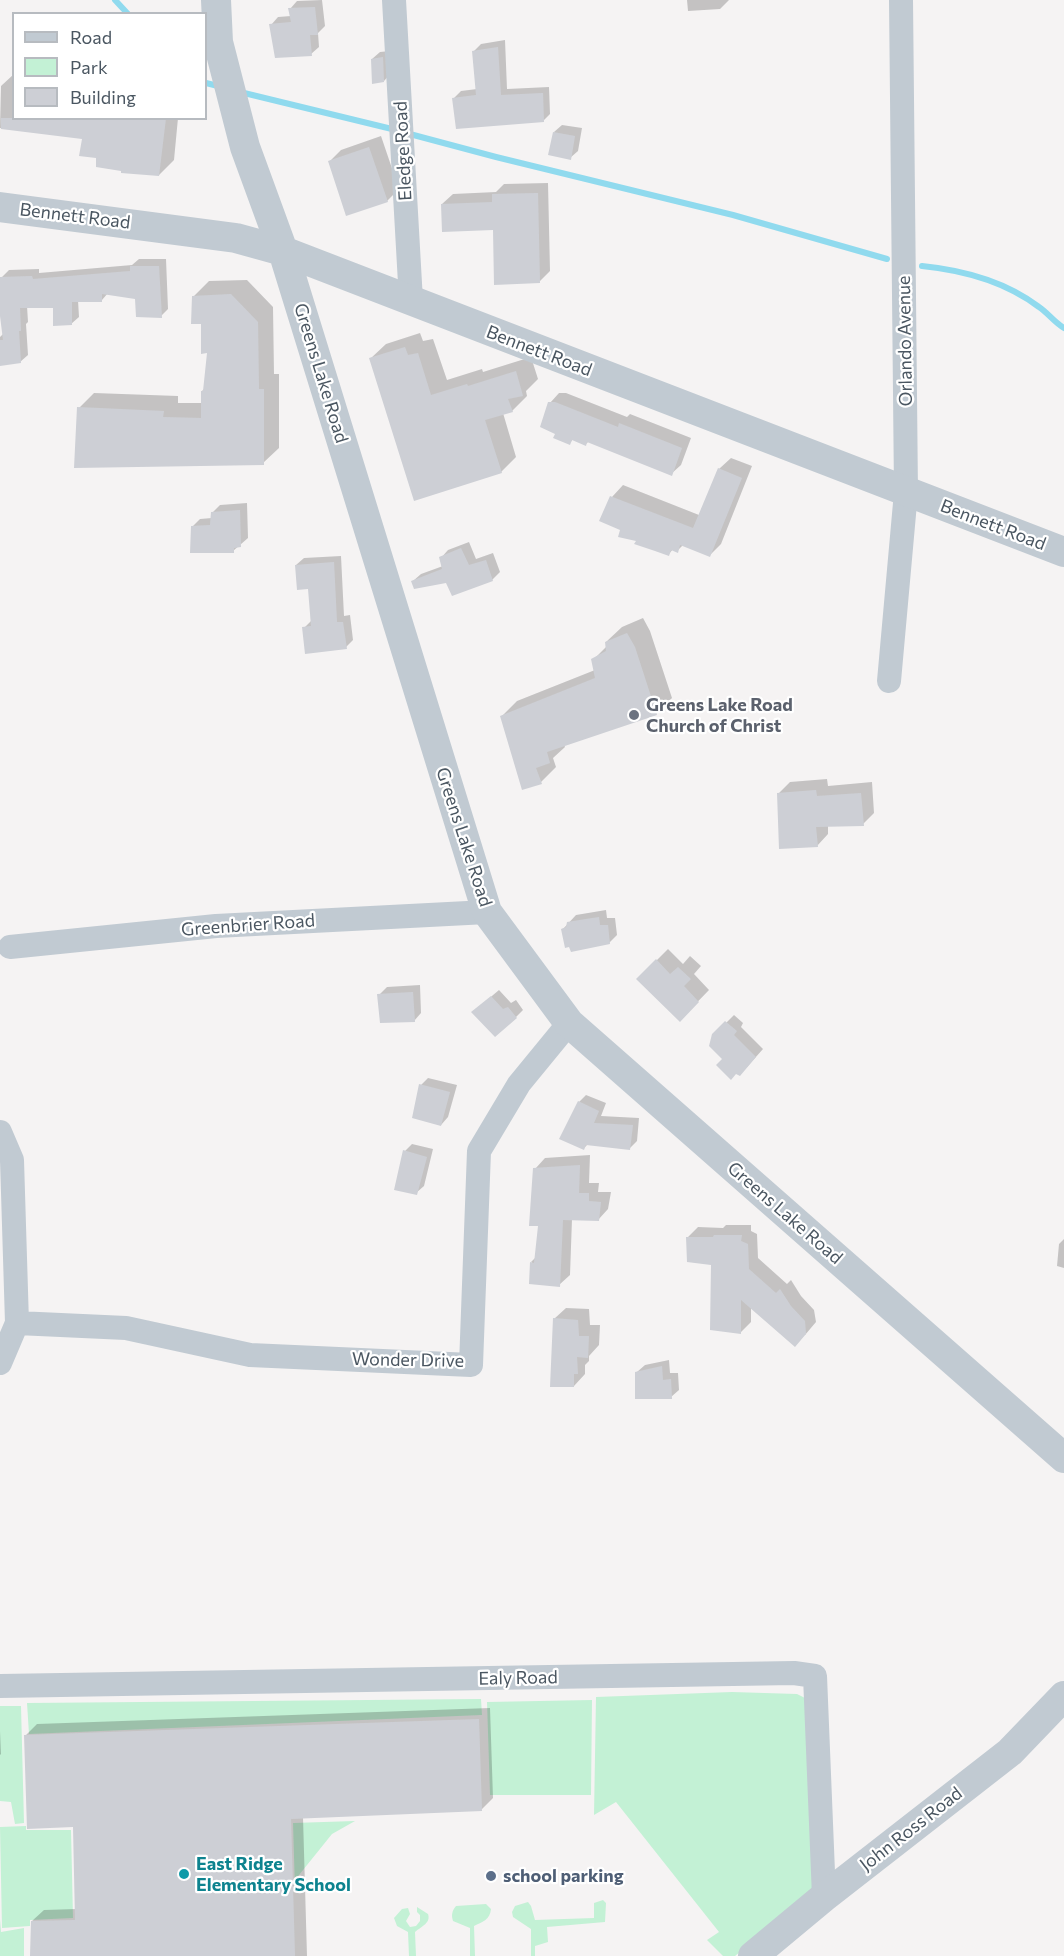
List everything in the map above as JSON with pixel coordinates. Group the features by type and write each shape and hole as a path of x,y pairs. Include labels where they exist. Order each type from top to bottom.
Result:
{"street":[{"name":"Greens Lake Road","path":"216,0 218,42 245,147 283,251 487,912 569,1023 1064,1458"},
{"name":"Eledge Road","path":"394,0 411,301"},
{"name":"Orlando Avenue","path":"889,681 906,492 901,0"},
{"name":"Bennett Road","path":"0,207 236,238 283,251 1064,552"},
{"name":"Greenbrier Road","path":"10,947 216,926 487,912"},
{"name":"Wonder Drive","path":"17,1323 126,1328 250,1355 471,1365 479,1150 519,1084 569,1023"},
{"path":"0,1132 12,1160 17,1323 0,1363"},
{"name":"Ealy Road","path":"0,1686 794,1673 815,1676 824,1897"},
{"name":"John Ross Road","path":"753,1956 824,1897 1010,1752 1064,1696"}],"green space":[{"path":"732,1692 797,1694 805,1698 817,1890 735,1956 723,1956 707,1940 719,1932 616,1802 594,1815 596,1697"},
{"path":"481,1699 482,1715 29,1734 27,1703"},
{"path":"592,1700 591,1795 490,1795 487,1702"},
{"path":"0,1706 21,1706 24,1823 15,1824 11,1802 0,1801"},
{"path":"355,1821 332,1834 299,1875 295,1891 293,1823"},
{"path":"26,1826 26,1830 71,1830 73,1918 30,1920 30,1926 2,1928 0,1827"},
{"path":"603,1900 606,1903 605,1922 547,1927 548,1942 535,1946 535,1956 531,1956 531,1929 513,1917 512,1912 515,1906 528,1902 535,1920 594,1918 594,1903"},
{"path":"486,1904 491,1909 490,1913 485,1920 474,1926 475,1956 470,1956 470,1928 453,1921 453,1911 456,1906"},
{"path":"417,1907 429,1917 425,1924 415,1932 416,1956 409,1956 408,1932 397,1926 394,1918 402,1909 408,1908 410,1914 406,1921 410,1927 416,1926 420,1921"},
{"path":"0,1919 1,1932 24,1928 24,1956 0,1956"}],"building":[{"path":"315,7 318,35 310,35 312,56 275,58 269,24 291,22 288,8"},
{"path":"498,47 501,95 543,93 544,122 456,129 452,98 476,95 472,51"},
{"path":"383,57 384,82 372,84 371,59"},
{"path":"1,118 12,118 12,120 166,120 159,176 121,173 121,171 96,167 96,158 79,156 82,139 1,129"},
{"path":"553,132 575,136 571,160 548,155"},
{"path":"369,147 388,202 346,216 328,161"},
{"path":"538,193 540,283 494,285 493,230 442,232 441,204 492,202 492,194"},
{"path":"130,266 159,266 162,318 136,317 135,299 102,294 102,302 72,302 72,325 53,326 53,308 20,308 21,363 0,366 0,340 3,340 0,316 0,277 32,276 33,279 130,271"},
{"path":"231,294 258,322 259,389 264,389 264,465 74,468 77,407 164,411 163,417 201,418 201,391 203,391 207,353 201,354 201,324 191,324 192,296"},
{"path":"405,347 408,355 418,353 431,395 516,371 523,396 508,399 513,412 485,420 502,473 414,501 369,358"},
{"path":"548,402 555,402 618,427 619,423 682,448 672,476 587,442 586,446 572,440 570,445 553,438 555,434 540,427"},
{"path":"718,468 742,478 710,557 680,545 678,553 671,550 669,556 634,544 636,541 618,537 620,530 599,521 610,496 693,528"},
{"path":"240,510 241,547 234,548 234,553 190,553 191,526 210,525 211,512"},
{"path":"461,548 469,565 486,560 493,581 452,596 446,583 414,589 411,581 442,569 439,557"},
{"path":"334,562 337,622 343,622 347,649 305,654 302,627 311,626 308,589 297,590 295,565"},
{"path":"627,633 635,647 657,715 547,752 550,763 536,768 542,784 522,790 500,716 595,678 591,659 606,651 605,642"},
{"path":"816,790 817,796 861,793 864,826 816,827 818,847 779,849 777,793"},
{"path":"599,917 600,925 608,925 610,944 571,952 569,947 565,948 561,929 566,927 567,922"},
{"path":"656,959 670,974 678,967 691,979 684,986 699,1002 680,1022 636,979"},
{"path":"413,992 415,1022 380,1023 377,994"},
{"path":"491,996 503,1009 508,1007 517,1018 495,1037 471,1012"},
{"path":"725,1021 737,1031 734,1035 756,1057 740,1076 736,1074 731,1080 716,1065 722,1059 709,1046 712,1034"},
{"path":"419,1084 450,1092 441,1126 412,1118"},
{"path":"578,1101 599,1111 594,1123 633,1125 630,1150 586,1145 584,1150 559,1139"},
{"path":"403,1150 427,1157 417,1195 394,1190"},
{"path":"580,1165 579,1193 589,1193 589,1201 601,1202 599,1221 563,1220 560,1287 529,1284 530,1262 534,1263 538,1226 529,1226 533,1168"},
{"path":"714,1235 742,1235 741,1241 748,1244 749,1269 776,1293 780,1289 805,1321 806,1334 795,1347 741,1300 741,1334 710,1330 711,1265 687,1262 686,1237 713,1237"},
{"path":"553,1318 578,1320 579,1336 589,1336 588,1358 577,1357 578,1374 574,1374 574,1387 550,1387"},
{"path":"662,1366 663,1380 671,1379 672,1399 635,1399 635,1372"},
{"name":"East Ridge Elementary School","path":"479,1719 482,1811 291,1819 295,1956 30,1956 31,1921 75,1920 73,1827 27,1829 24,1735"}],"waterway":[{"path":"115,0 126,12"},
{"path":"207,83 222,87"},
{"path":"240,92 396,130"},
{"path":"406,133 733,215 887,259"},
{"path":"922,266 968,274 998,284 1026,298 1064,328"}],"place":[{"name":"Greens Lake Road Church of Christ","path":"634,715"},
{"name":"East Ridge Elementary School","path":"184,1874"},
{"name":"school parking","path":"491,1876"}]}
